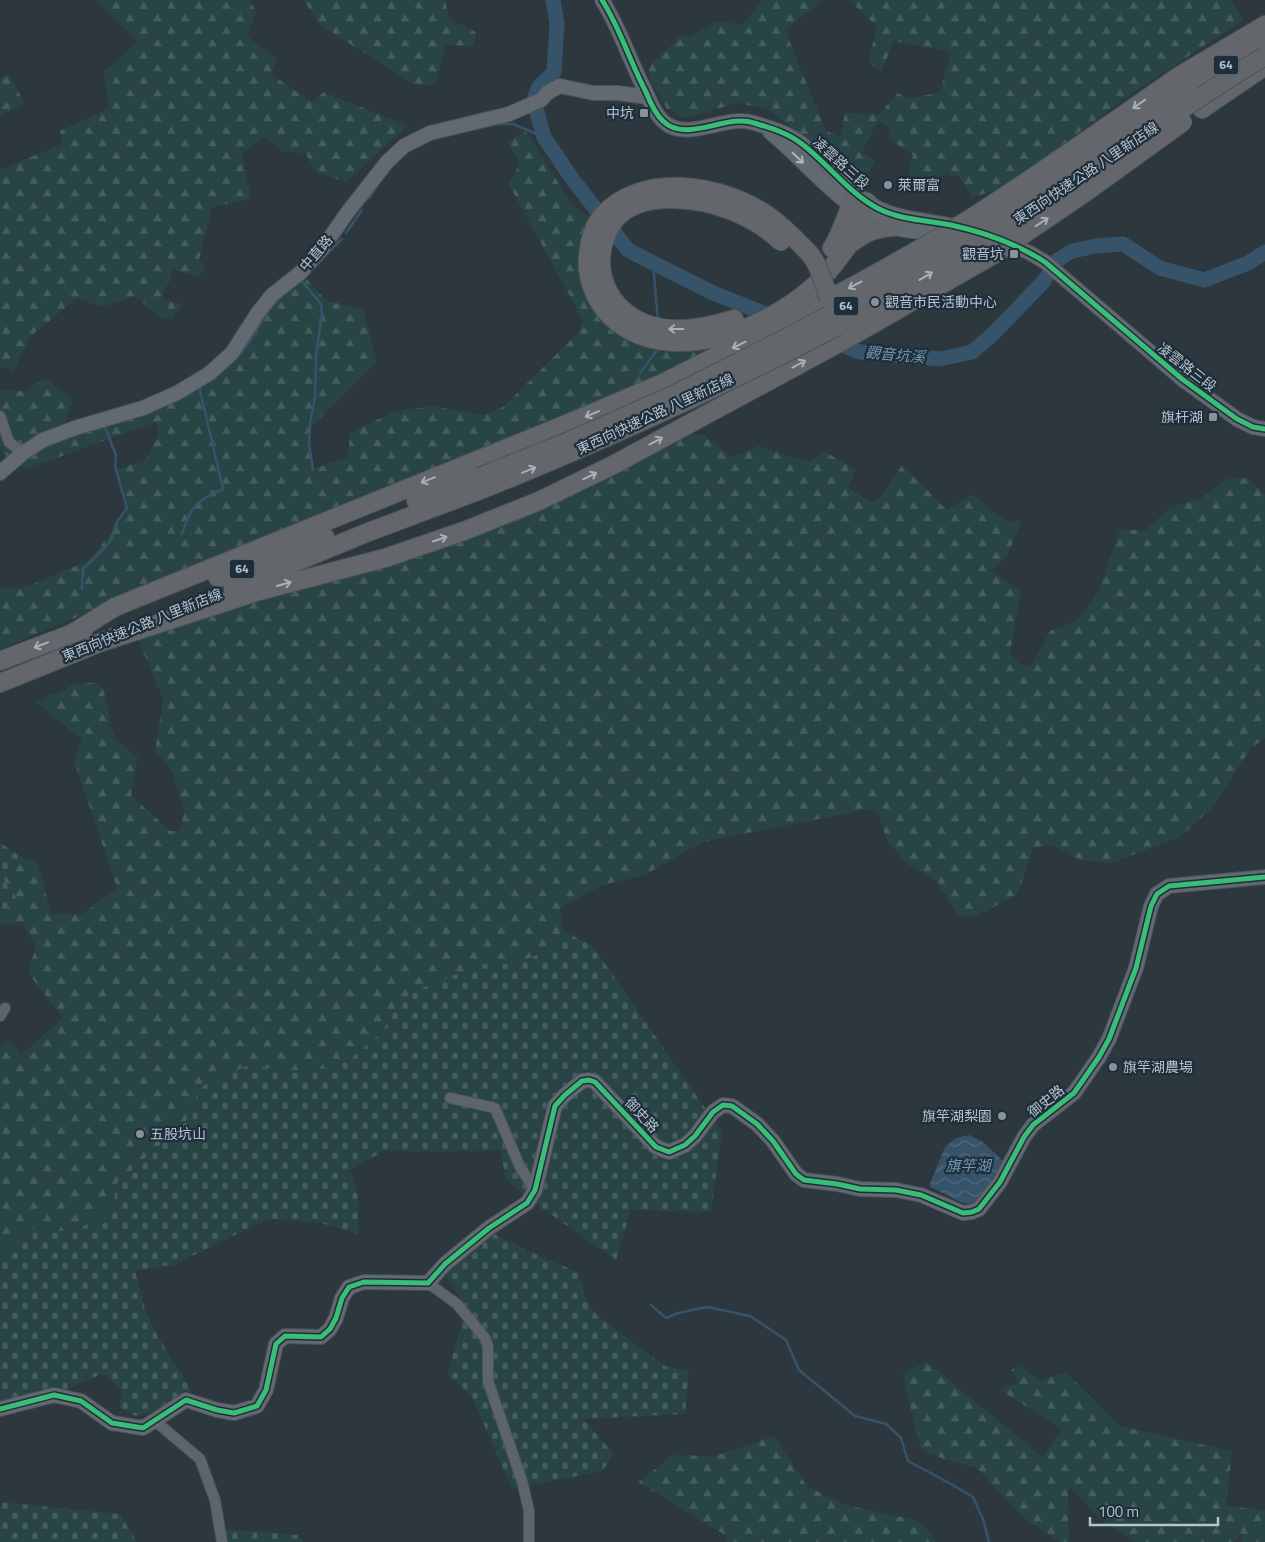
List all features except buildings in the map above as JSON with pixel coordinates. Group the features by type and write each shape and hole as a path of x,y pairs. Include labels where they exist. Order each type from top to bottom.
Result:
{"highway":[{"path":"478,476 564,426 663,383 888,268 967,220 1183,82 1265,25"},
{"name":"東西向快速公路 八里新店線","path":"2,660 270,559 569,441 671,396 788,337 896,279 976,231 1071,170 1183,82 1265,42"},
{"name":"東西向快速公路 八里新店線","path":"6,681 366,533 478,476 574,452 677,407 794,348 902,290 997,233 1265,56"},
{"path":"104,642 259,590 385,558 464,531 539,501 613,465 850,336 993,255 1265,66"},
{"path":"850,336 829,299 813,257 784,228 751,206 712,192 694,188 668,187 649,189 619,201 598,221 592,234 588,264 589,278 594,293 602,307 624,328 647,339 664,342 682,342 704,340 724,335 760,321 790,298 822,278 847,246 864,234 881,228 894,227"},
{"path":"790,298 824,259 858,203"},
{"path":"847,246 858,203"}],"street":[{"name":"凌雲路三段","path":"602,0 610,13 632,66 664,122 674,128 683,130 752,122 779,131 803,144 858,203 894,227 913,231 994,238"},
{"name":"中直路","path":"0,473 23,453 43,440 75,428 143,408 177,393 210,373 232,353 257,314 272,295 300,274 322,249 347,213 387,162 404,146 430,133 509,114 541,100 547,93 560,86 593,92 648,96"},
{"name":"凌雲路三段","path":"858,203 899,216 951,225 1010,243 1030,253 1045,262 1182,379 1238,419 1253,427 1265,429"},
{"path":"0,416 10,442 23,453"},
{"name":"御史路","path":"428,1283 445,1264 489,1228 527,1203 535,1190 555,1106 576,1085 582,1081 589,1080 602,1088 656,1147 669,1152 685,1145 695,1136 712,1112 723,1105 732,1106 762,1129 773,1141 796,1174 804,1180 860,1189 896,1190 921,1195 963,1213 979,1209 1000,1182 1024,1137 1033,1125 1074,1093 1100,1057 1109,1039 1136,968 1151,906 1157,894 1169,886 1265,877"},
{"path":"450,1098 495,1108 520,1167 535,1190"},
{"path":"0,1409 54,1395 81,1401 112,1423 143,1428 186,1400 234,1413 256,1406 266,1390 276,1344 285,1336 321,1337 330,1329 336,1318 342,1298 349,1287 364,1282 428,1283 457,1304 484,1338 488,1347 488,1381 522,1480 529,1511 529,1542"},
{"path":"155,1420 200,1459 216,1500 222,1542"}],"green space":[{"path":"95,0 250,0 256,12 247,36 277,60 271,74 312,102 324,92 408,126 346,182 317,173 305,153 283,152 265,137 242,153 251,199 212,207 199,260 207,267 198,277 174,269 161,299 182,304 172,319 162,318 134,296 103,307 77,298 31,336 13,372 0,366 0,170 62,144 60,131 109,108 104,72 138,42"},
{"path":"303,0 445,0 449,19 476,32 474,46 446,45 435,86 413,84 320,25"},
{"path":"762,0 824,0 785,30 826,131 840,136 845,113 880,114 897,93 908,98 940,93 951,52 894,41 881,72 868,62 877,27 849,0 1231,0 1244,20 1138,89 1003,189 972,197 959,176 939,175 930,186 908,173 913,155 889,139 891,128 878,121 862,152 875,160 864,179 766,109 738,103 685,118 667,109 649,78 649,67 684,33 690,37 716,22 743,24"},
{"path":"9,74 25,104 0,116 0,78"},
{"path":"525,130 572,204 593,221 578,255 579,279 599,319 619,337 667,346 728,342 732,349 341,507 0,649 0,588 26,587 90,560 125,515 124,489 114,471 146,459 158,436 156,422 26,469 3,453 0,447 0,391 26,391 44,378 74,399 63,426 132,408 200,376 234,347 300,272 327,301 363,309 377,362 310,428 313,469 348,457 350,433 393,412 433,406 483,415 503,407 578,333 583,320 508,183 520,164 508,143"},
{"path":"681,433 704,435 731,457 759,446 800,460 810,461 825,452 856,469 848,488 871,502 880,498 902,465 947,510 972,494 1007,522 1022,520 1007,556 991,571 1021,592 1010,652 1020,665 1031,666 1050,631 1077,620 1098,592 1120,530 1146,530 1170,507 1202,498 1227,479 1248,478 1265,495 1265,738 1251,748 1211,809 1180,837 1112,863 1081,860 1052,845 1033,848 1018,894 975,917 957,914 937,882 907,864 887,841 878,812 869,809 702,842 645,875 603,885 567,904 560,910 563,931 544,952 515,964 483,964 396,1006 382,1032 349,1060 330,1068 289,1071 249,1065 201,1087 186,1122 116,1184 114,1205 98,1219 71,1232 31,1228 0,1254 0,1046 8,1040 21,1055 63,1018 28,973 36,946 21,922 0,925 0,915 17,899 1,876 20,856 38,863 51,914 82,914 117,888 74,761 82,740 36,702 73,685 96,682 103,688 114,738 138,757 131,795 170,831 180,831 184,812 173,773 155,751 163,699 137,637 530,512"},
{"path":"0,843 20,856 1,876 17,899 0,915"},
{"path":"563,931 592,945 722,1132 711,1212 631,1210 616,1260 540,1207 506,1179 500,1151 417,1152 386,1150 350,1170 358,1196 359,1234 321,1223 268,1219 174,1265 135,1270 145,1310 159,1338 192,1391 166,1408 135,1416 119,1407 122,1392 104,1373 49,1397 0,1410 0,1254 31,1228 71,1232 98,1219 114,1205 116,1184 186,1122 200,1087 249,1065 289,1071 330,1068 349,1060 382,1032 396,1006 412,992 483,964 515,964 544,952"},
{"path":"492,1233 578,1272 587,1302 597,1315 665,1366 689,1371 685,1414 583,1419 613,1453 603,1471 512,1489 471,1395 447,1375 463,1320 463,1301 446,1277 450,1267"},
{"path":"927,1362 1043,1457 1061,1429 999,1389 1019,1383 1011,1370 1019,1364 1039,1380 1066,1373 1121,1426 1232,1451 1226,1506 1265,1510 1265,1542 1241,1542 1241,1533 1233,1542 1136,1542 1104,1523 1068,1485 1070,1542 1060,1542 1022,1517 977,1468 946,1460 921,1450 902,1373"},
{"path":"774,1436 807,1486 845,1505 920,1521 936,1542 725,1542 728,1537 638,1482 673,1455 715,1456"},
{"path":"2,1502 120,1514 137,1542 0,1542 0,1509"},
{"path":"224,1529 298,1535 304,1542 220,1542"}],"water":[{"name":"旗竿湖","path":"969,1135 983,1142 1004,1162 1001,1171 977,1202 970,1204 960,1202 929,1186 945,1147 956,1138"}],"waterway":[{"name":"觀音坑溪","path":"534,99 539,87 554,72 557,24 553,0"},
{"name":"觀音坑溪","path":"536,109 544,137 573,180 628,250 713,293 778,319"},
{"path":"495,124 513,124 544,137"},
{"path":"369,198 379,183"},
{"path":"346,233 362,210"},
{"path":"315,266 342,239"},
{"name":"觀音坑溪","path":"830,340 860,352 940,359 972,352 993,334 1044,281 1056,261 1072,251 1096,246 1123,244 1160,268 1204,280 1248,263 1265,252"},
{"path":"653,263 658,321"},
{"path":"300,279 321,304 322,313 316,356 315,397 310,423 309,445 313,470"},
{"path":"234,360 281,297"},
{"path":"640,373 660,346"},
{"path":"182,534 188,517 196,506 207,497 223,489 199,386"},
{"path":"82,589 83,569 110,542 117,522 127,508 115,466 116,455 104,425"},
{"path":"0,464 12,453"},
{"path":"651,1305 666,1318 678,1313 707,1307 750,1316 786,1340 799,1370 855,1416 886,1424 901,1438 908,1461 973,1497 983,1519 989,1542"}],"cycle path":[{"path":"602,0 653,108 660,118 672,127 683,130 695,129 743,121 773,129 802,144 847,186 877,208 904,217 975,231 1000,239 1023,250 1045,262 1182,379 1237,419 1253,427 1265,429"},
{"path":"0,1409 54,1395 81,1401 112,1423 143,1428 186,1400 217,1410 234,1413 257,1406 266,1390 276,1344 285,1336 321,1337 330,1329 336,1318 342,1298 349,1287 364,1282 428,1283 445,1264 489,1228 527,1203 535,1190 555,1106 582,1081 589,1080 595,1082 656,1147 669,1152 685,1145 695,1136 713,1112 723,1105 732,1106 757,1124 773,1141 796,1174 804,1180 860,1189 896,1190 921,1195 963,1213 972,1212 979,1209 1000,1182 1024,1137 1033,1125 1074,1093 1099,1057 1109,1039 1136,968 1151,906 1157,894 1169,886 1265,877"}],"place":[{"name":"中坑","path":"644,113"},
{"name":"萊爾富","path":"888,185"},
{"name":"觀音坑","path":"1014,254"},
{"name":"觀音市民活動中心","path":"875,302"},
{"name":"旗杆湖","path":"1213,417"},
{"name":"旗竿湖農場","path":"1113,1067"},
{"name":"旗竿湖梨園","path":"1002,1116"},
{"name":"五股坑山","path":"140,1134"}]}
